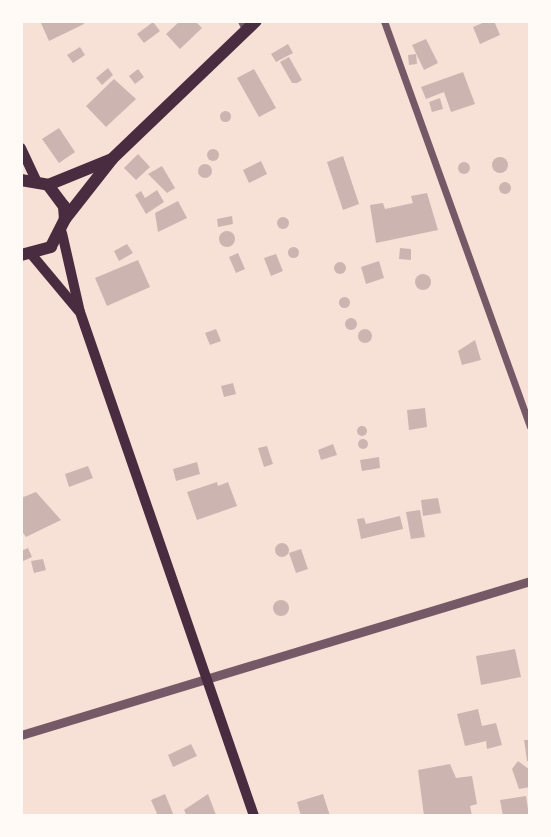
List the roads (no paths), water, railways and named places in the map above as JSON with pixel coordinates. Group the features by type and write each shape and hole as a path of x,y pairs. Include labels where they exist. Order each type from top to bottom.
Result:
{"highway":[{"path":"26,255 51,247 112,159 244,26 256,21"},
{"path":"21,180 42,183 112,159"},
{"path":"42,183 64,206 64,226"}],"main road":[{"path":"21,148 42,183"},
{"path":"64,226 80,312 208,675 254,816"},
{"path":"26,255 80,312"}],"street":[{"path":"384,21 530,426"},
{"path":"21,735 208,675 530,581"}]}
